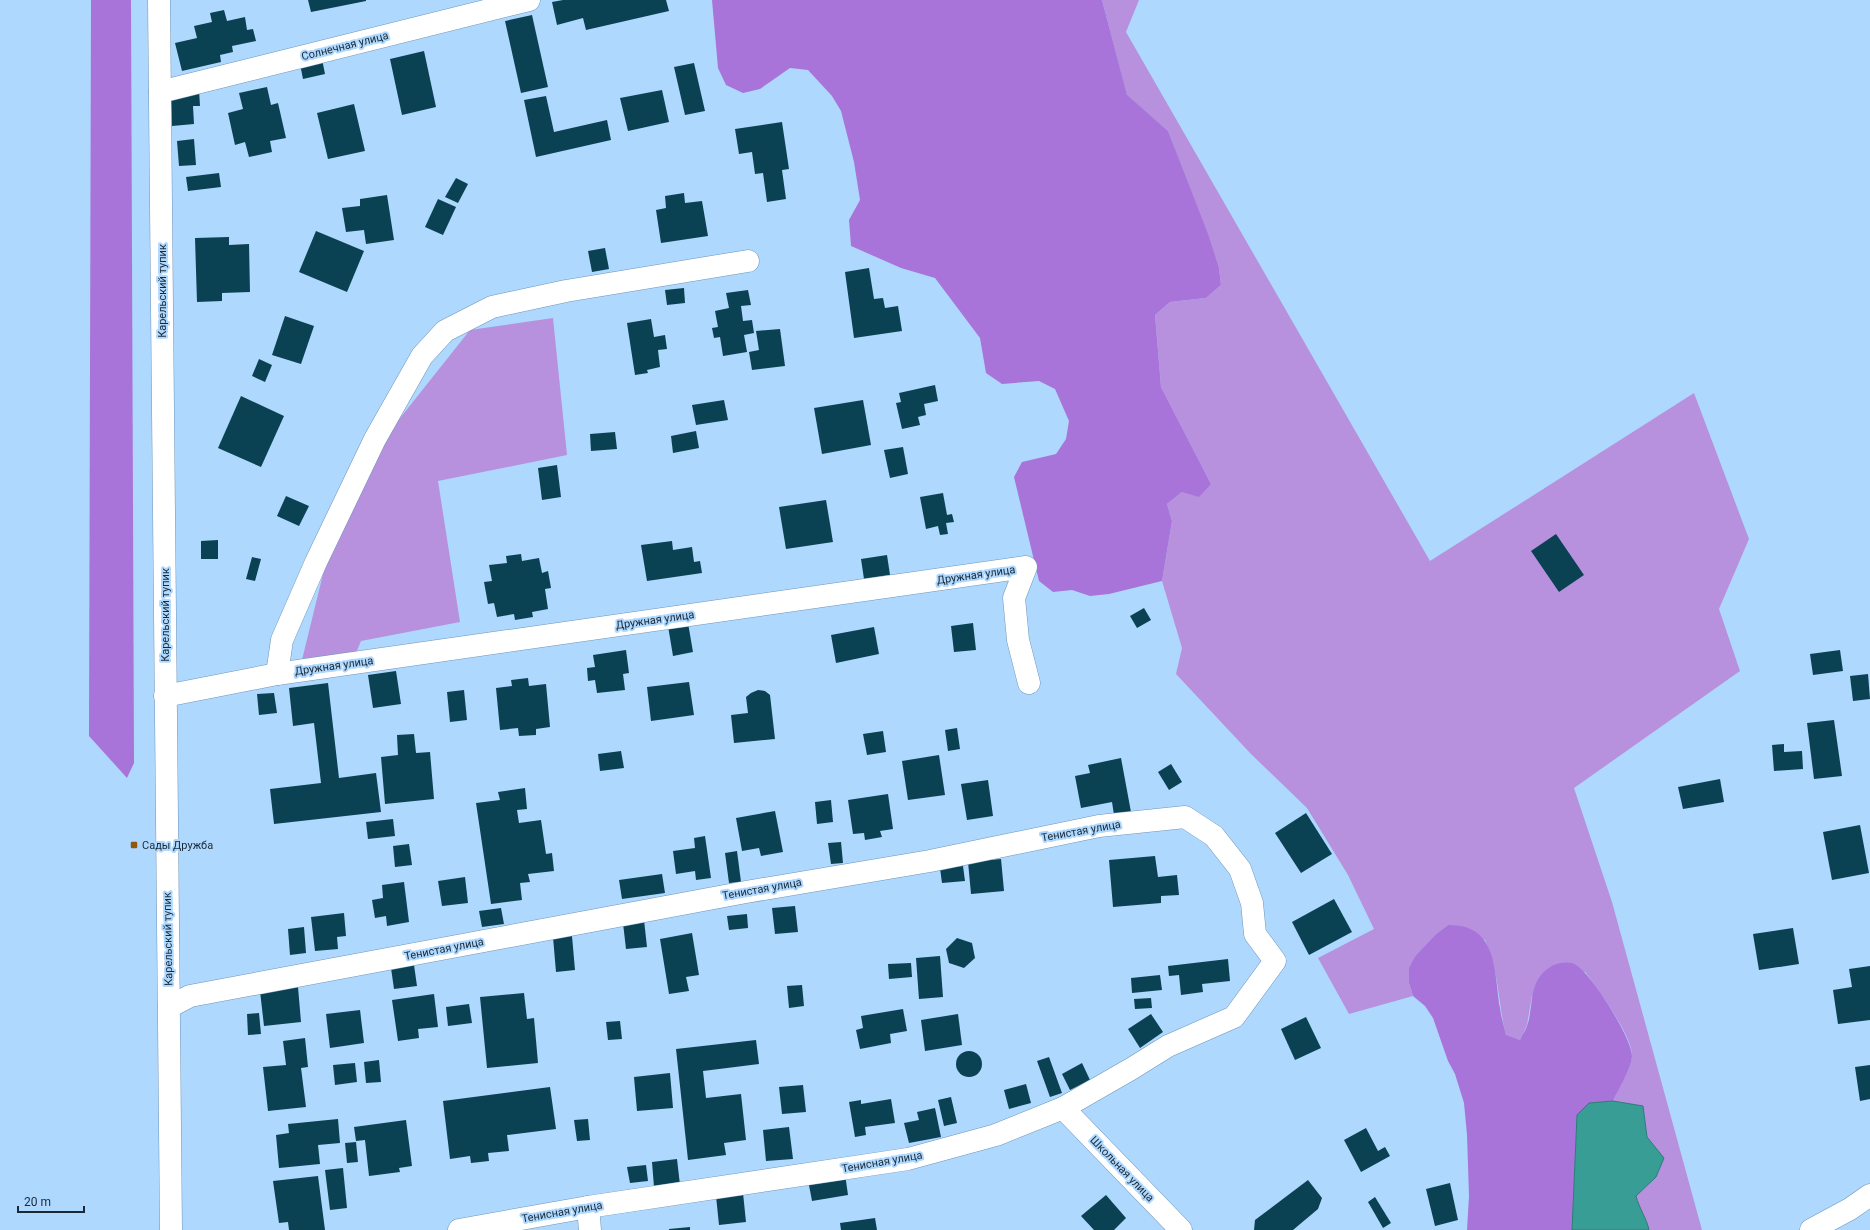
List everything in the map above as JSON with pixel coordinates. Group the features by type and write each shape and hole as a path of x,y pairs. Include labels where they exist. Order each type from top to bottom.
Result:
{"street":[{"name":"Карельский тупик","path":"160,0 170,1230"},
{"name":"Солнечная улица","path":"160,92 529,0"},
{"path":"277,674 282,640 316,562 375,439 422,356 445,331 492,307 566,291 748,261"},
{"name":"Дружная улица","path":"166,696 277,674 1026,567 1014,598 1018,640 1029,683"},
{"name":"Тенистая улица","path":"168,1007 190,996 730,895 930,861 1099,826 1185,817 1214,836 1240,869 1252,903 1255,934 1275,961"},
{"name":"Тенисная улица","path":"459,1230 588,1207 908,1159 996,1135 1063,1108 1168,1046 1234,1017 1275,961"},
{"name":"Школьная улица","path":"1063,1108 1181,1230"},
{"path":"1812,1230 1850,1209 1870,1195"},
{"path":"588,1207 590,1230"}],"shaded area":[{"path":"91,0 131,0 134,763 127,778 89,736"},
{"path":"712,0 1102,0 1127,95 1168,131 1208,234 1219,268 1221,285 1206,298 1170,302 1155,315 1161,387 1211,484 1199,497 1182,492 1167,504 1172,521 1162,581 1109,594 1090,596 1072,590 1053,592 1039,581 1014,477 1022,462 1056,454 1066,439 1069,421 1055,389 1039,381 1002,384 986,373 980,338 935,278 901,268 851,246 849,220 860,200 854,162 841,111 832,96 808,70 790,68 760,89 743,93 726,85 718,68"},
{"path":"1102,0 1139,0 1126,32 1430,561 1694,393 1749,539 1719,609 1740,671 1574,788 1612,902 1702,1230 1649,1230 1636,1196 1656,1177 1664,1158 1647,1137 1643,1106 1613,1101 1631,1063 1631,1050 1628,1039 1622,1027 1585,972 1532,996 1527,1025 1520,1040 1506,1036 1496,975 1490,951 1485,940 1448,925 1436,934 1416,955 1409,983 1413,996 1349,1014 1318,958 1374,929 1348,875 1307,808 1251,754 1176,674 1182,648 1162,581 1172,521 1167,504 1182,492 1211,484 1161,387 1155,315 1170,302 1206,298 1221,285 1219,268 1168,131 1127,96"},
{"path":"553,318 567,455 438,481 460,622 361,641 354,658 301,664 324,570 389,432 470,330"},
{"path":"1448,925 1464,927 1476,932 1485,941 1494,965 1500,1011 1506,1035 1520,1040 1529,1019 1532,996 1536,982 1546,970 1552,966 1568,962 1579,967 1598,989 1625,1034 1632,1056 1630,1066 1613,1101 1589,1103 1577,1115 1572,1230 1467,1230 1469,1196 1467,1135 1464,1103 1455,1074 1448,1061 1433,1018 1425,1006 1413,996 1409,983 1409,968 1416,955 1436,934"},
{"path":"1613,1101 1643,1106 1647,1137 1664,1158 1656,1177 1636,1196 1649,1230 1572,1230 1577,1115 1589,1103"}],"building":[{"path":"308,0 366,0 366,1 311,12"},
{"path":"563,0 666,0 669,11 586,30 583,18 557,25 552,2"},
{"path":"224,10 227,21 245,17 247,30 253,29 256,41 232,46 233,52 220,55 221,62 182,71 175,43 197,38 194,26 212,22 210,13"},
{"path":"532,15 548,87 521,93 505,21"},
{"path":"424,51 436,107 402,115 390,59"},
{"path":"322,59 325,74 303,79 300,64"},
{"path":"694,63 705,111 685,115 674,67"},
{"path":"267,87 271,105 278,103 286,138 270,141 272,152 249,157 245,142 235,145 228,113 243,109 239,93"},
{"path":"199,90 200,106 193,106 194,124 172,126 171,92"},
{"path":"662,90 669,122 628,131 620,98"},
{"path":"546,96 554,132 607,120 611,140 536,157 524,100"},
{"path":"354,104 365,151 328,159 317,113"},
{"path":"782,122 789,169 782,170 786,199 767,202 763,173 755,174 752,152 739,154 735,129"},
{"path":"194,139 196,165 179,166 177,141"},
{"path":"219,173 221,187 188,191 186,177"},
{"path":"456,178 468,184 458,203 445,197"},
{"path":"684,193 685,203 702,201 708,236 661,243 656,210 666,208 665,196"},
{"path":"387,195 394,240 366,244 364,230 346,232 342,208 360,206 360,199"},
{"path":"438,199 456,207 443,235 425,227"},
{"path":"316,231 364,251 347,292 299,272"},
{"path":"229,237 229,245 249,244 250,292 222,293 222,301 197,302 195,238"},
{"path":"605,248 609,269 592,272 588,251"},
{"path":"869,268 874,299 883,298 885,308 898,306 902,331 854,338 845,272"},
{"path":"684,288 685,303 667,305 665,290"},
{"path":"748,290 751,305 741,306 743,321 752,320 754,333 744,335 747,352 723,356 720,337 714,338 712,328 718,327 715,311 729,308 726,293"},
{"path":"285,316 314,326 301,364 272,355"},
{"path":"651,319 654,337 665,335 667,349 658,350 660,367 647,370 648,373 635,375 627,323"},
{"path":"780,329 785,366 752,370 749,352 759,350 756,331"},
{"path":"259,359 272,365 265,382 252,376"},
{"path":"935,385 938,401 924,404 926,415 918,417 920,425 902,429 896,403 901,402 899,393"},
{"path":"241,396 284,416 261,467 218,448"},
{"path":"724,400 728,420 696,425 692,405"},
{"path":"863,400 871,445 822,454 814,408"},
{"path":"696,431 699,448 673,453 671,436"},
{"path":"615,432 617,449 591,451 590,434"},
{"path":"903,447 908,474 890,478 884,450"},
{"path":"557,465 561,497 542,500 538,468"},
{"path":"943,493 947,515 952,514 954,522 946,523 948,534 940,535 938,526 926,529 920,497"},
{"path":"286,496 309,506 299,526 277,516"},
{"path":"826,500 833,542 786,549 779,507"},
{"path":"1556,534 1584,575 1559,592 1531,551"},
{"path":"218,540 218,559 201,559 201,541"},
{"path":"672,541 673,550 692,547 694,562 700,561 702,573 647,581 641,545"},
{"path":"521,554 522,561 539,558 542,573 548,571 551,588 545,589 548,609 532,612 533,617 515,620 514,614 497,617 494,603 488,604 484,582 492,581 489,565 507,563 506,556"},
{"path":"887,555 890,575 864,579 861,559"},
{"path":"252,557 261,559 255,581 246,579"},
{"path":"1144,608 1151,620 1137,628 1130,616"},
{"path":"688,623 693,652 673,656 668,626"},
{"path":"973,623 976,650 954,652 951,626"},
{"path":"874,627 879,654 836,663 831,635"},
{"path":"626,650 629,673 623,674 625,690 597,693 595,680 588,681 587,668 595,667 593,655"},
{"path":"1840,650 1843,671 1813,675 1810,654"},
{"path":"396,671 401,704 373,708 368,675"},
{"path":"1868,674 1870,699 1853,701 1850,676"},
{"path":"528,678 529,686 546,684 550,727 536,729 536,735 519,736 518,728 500,730 496,688 512,686 511,680"},
{"path":"689,682 694,715 651,721 647,687"},
{"path":"328,683 339,778 376,773 381,812 274,824 270,789 321,783 314,723 293,726 289,688"},
{"path":"464,690 467,720 450,722 447,692"},
{"path":"758,690 765,691 770,695 775,739 734,743 731,715 748,713 746,697"},
{"path":"274,693 277,713 259,715 257,694"},
{"path":"1834,720 1842,776 1814,779 1807,723"},
{"path":"957,728 960,749 948,751 945,730"},
{"path":"883,731 886,752 867,755 863,734"},
{"path":"414,734 416,753 430,752 434,799 385,804 381,757 398,755 397,735"},
{"path":"1784,744 1784,752 1802,751 1803,769 1774,771 1772,745"},
{"path":"621,751 624,768 600,771 598,754"},
{"path":"939,755 945,795 908,800 902,761"},
{"path":"1121,758 1131,812 1114,815 1112,802 1081,808 1075,776 1090,773 1088,765"},
{"path":"1171,764 1182,782 1169,790 1158,772"},
{"path":"1720,779 1724,802 1683,809 1678,787"},
{"path":"988,780 993,816 967,820 961,784"},
{"path":"525,788 527,809 517,810 519,823 541,820 546,854 552,853 554,871 528,874 530,882 520,883 522,900 491,904 476,803 500,800 498,792"},
{"path":"888,794 893,829 880,831 882,837 865,840 864,833 853,834 848,800"},
{"path":"831,800 833,822 817,824 815,802"},
{"path":"775,811 783,852 761,856 759,848 742,851 736,818"},
{"path":"1306,813 1332,854 1301,873 1275,833"},
{"path":"393,819 395,836 368,839 366,822"},
{"path":"1860,825 1869,873 1832,880 1823,832"},
{"path":"705,836 711,878 696,880 695,871 676,874 673,851 695,848 694,838"},
{"path":"841,842 843,863 831,864 828,843"},
{"path":"409,844 412,865 395,867 393,846"},
{"path":"737,851 741,882 729,883 725,853"},
{"path":"1155,856 1158,877 1177,875 1179,895 1161,896 1161,903 1113,907 1109,860"},
{"path":"1001,859 1004,891 971,894 968,862"},
{"path":"963,866 965,881 942,883 940,868"},
{"path":"662,874 665,893 622,899 619,880"},
{"path":"465,877 468,903 442,906 438,881"},
{"path":"404,882 409,922 387,926 386,916 375,918 372,900 383,898 382,885"},
{"path":"1334,899 1352,932 1309,955 1292,922"},
{"path":"795,906 798,932 775,934 772,908"},
{"path":"501,908 504,924 482,927 479,911"},
{"path":"344,913 346,936 337,937 338,949 315,951 311,917"},
{"path":"747,914 748,928 729,930 727,916"},
{"path":"644,920 647,947 626,949 623,923"},
{"path":"304,927 306,953 290,955 288,929"},
{"path":"1793,928 1799,964 1759,970 1753,934"},
{"path":"692,933 699,975 686,977 689,991 669,994 660,939"},
{"path":"572,936 575,970 556,972 553,937"},
{"path":"957,938 972,943 975,958 964,968 949,963 946,949"},
{"path":"940,956 943,997 919,999 916,958"},
{"path":"1228,959 1230,981 1202,984 1203,992 1181,995 1179,975 1169,976 1168,966"},
{"path":"911,963 912,977 889,979 888,964"},
{"path":"414,965 417,986 394,989 391,968"},
{"path":"1870,966 1870,1020 1838,1024 1833,990 1852,987 1849,969"},
{"path":"1160,975 1162,990 1132,993 1131,978"},
{"path":"802,985 804,1006 789,1008 787,986"},
{"path":"298,987 301,1022 264,1026 260,991"},
{"path":"524,993 527,1019 534,1018 538,1063 487,1068 480,997"},
{"path":"434,994 438,1027 418,1029 419,1038 398,1041 392,1000"},
{"path":"1151,998 1152,1008 1135,1009 1134,999"},
{"path":"469,1004 472,1023 448,1026 446,1007"},
{"path":"903,1009 907,1031 890,1034 891,1043 860,1049 856,1030 863,1028 861,1016"},
{"path":"360,1010 364,1043 330,1048 326,1014"},
{"path":"259,1013 261,1034 248,1035 247,1014"},
{"path":"958,1014 962,1045 925,1051 921,1020"},
{"path":"1151,1014 1163,1032 1140,1048 1128,1029"},
{"path":"1306,1017 1321,1048 1295,1060 1281,1029"},
{"path":"620,1021 622,1039 608,1040 606,1022"},
{"path":"305,1038 308,1067 301,1068 306,1107 268,1111 263,1067 286,1065 283,1041"},
{"path":"756,1040 759,1064 703,1071 706,1098 741,1094 746,1140 724,1143 726,1155 688,1160 676,1049"},
{"path":"969,1051 978,1055 982,1064 978,1073 969,1077 960,1073 956,1064 960,1055"},
{"path":"1049,1057 1062,1093 1050,1097 1037,1061"},
{"path":"379,1060 381,1082 366,1083 364,1062"},
{"path":"355,1063 357,1082 335,1085 333,1065"},
{"path":"1082,1063 1090,1080 1070,1090 1062,1074"},
{"path":"1870,1065 1870,1099 1860,1101 1855,1067"},
{"path":"670,1073 673,1108 637,1111 634,1077"},
{"path":"1026,1084 1031,1103 1009,1109 1004,1090"},
{"path":"803,1085 806,1112 782,1114 779,1087"},
{"path":"550,1087 556,1129 507,1135 509,1151 488,1153 489,1161 471,1163 470,1156 450,1159 443,1101"},
{"path":"951,1097 957,1123 944,1126 938,1100"},
{"path":"891,1099 895,1123 865,1127 866,1135 855,1137 849,1102 861,1100 861,1104"},
{"path":"935,1108 941,1137 909,1143 904,1123 919,1120 917,1112"},
{"path":"338,1119 340,1143 318,1145 320,1164 279,1168 276,1135 289,1133 288,1124"},
{"path":"588,1119 590,1140 577,1141 574,1120"},
{"path":"406,1120 412,1166 399,1168 400,1172 369,1176 365,1140 356,1141 354,1127"},
{"path":"789,1127 793,1159 766,1161 763,1130"},
{"path":"1366,1128 1378,1151 1385,1147 1390,1156 1361,1172 1344,1140"},
{"path":"356,1142 358,1162 347,1163 345,1143"},
{"path":"677,1159 680,1185 654,1187 652,1162"},
{"path":"646,1165 648,1181 630,1183 627,1167"},
{"path":"343,1168 347,1208 330,1210 325,1170"},
{"path":"845,1174 848,1195 812,1201 808,1180"},
{"path":"318,1176 325,1230 289,1230 288,1222 279,1223 273,1181"},
{"path":"1308,1180 1322,1198 1318,1209 1293,1230 1254,1230 1255,1220"},
{"path":"1450,1183 1458,1220 1435,1226 1426,1189"},
{"path":"743,1193 746,1222 719,1225 716,1196"},
{"path":"1106,1195 1126,1218 1114,1230 1094,1230 1081,1216"},
{"path":"1375,1197 1391,1223 1383,1228 1368,1202"},
{"path":"875,1218 877,1230 841,1230 840,1223"},
{"path":"690,1227 690,1230 669,1230 669,1229"}],"place":[{"name":"Сады Дружба","path":"134,845"}]}
